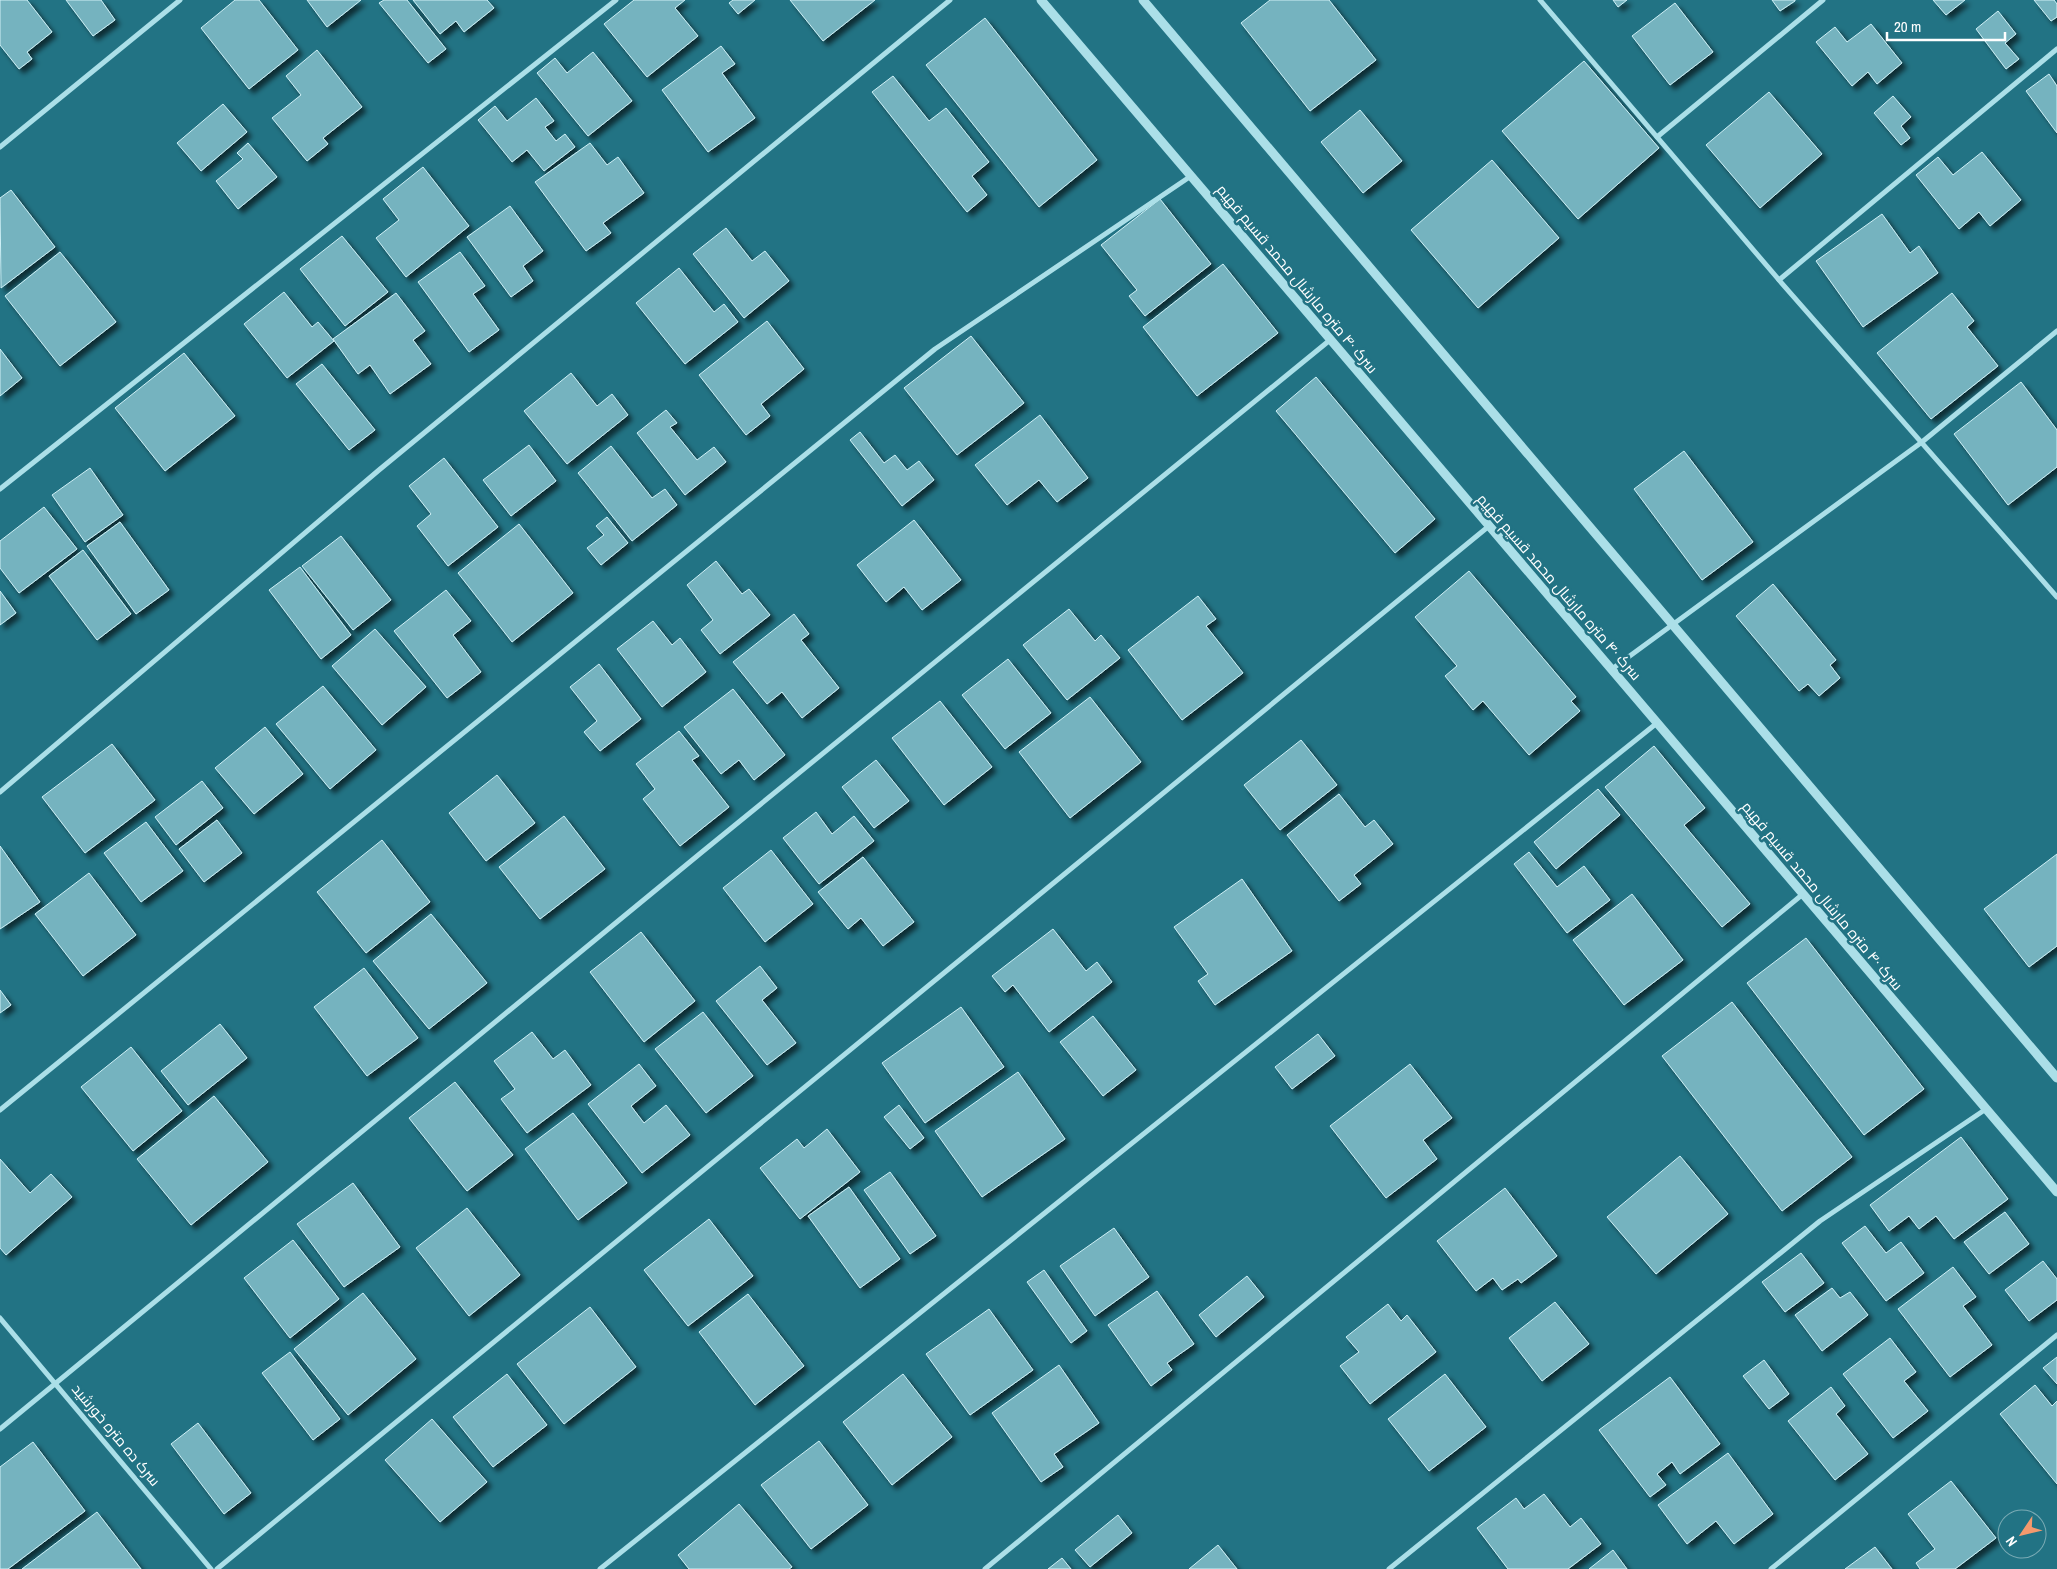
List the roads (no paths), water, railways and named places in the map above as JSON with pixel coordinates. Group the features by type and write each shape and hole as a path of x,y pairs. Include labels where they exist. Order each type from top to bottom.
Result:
{"street":[{"path":"0,148 180,0"},
{"path":"0,489 616,0"},
{"path":"0,792 387,464 950,0"},
{"name":"سرک ۴۰ متره مارشال محمد قسیم فهیم","path":"1041,0 2057,1192"},
{"path":"1143,0 2057,1078"},
{"path":"1540,0 1779,280 2057,597"},
{"path":"1657,137 1823,0"},
{"path":"1779,280 2057,49"},
{"path":"0,1110 935,349 1190,176"},
{"path":"1612,669 1922,442 2057,331"},
{"path":"0,1429 1330,340"},
{"path":"217,1569 1489,526"},
{"path":"600,1569 1657,723"},
{"path":"985,1569 1803,894"},
{"path":"1389,1569 1820,1221 1986,1109"},
{"name":"سرک ده متره خورشید","path":"0,1318 211,1569"},
{"path":"1771,1569 2057,1335"}]}
